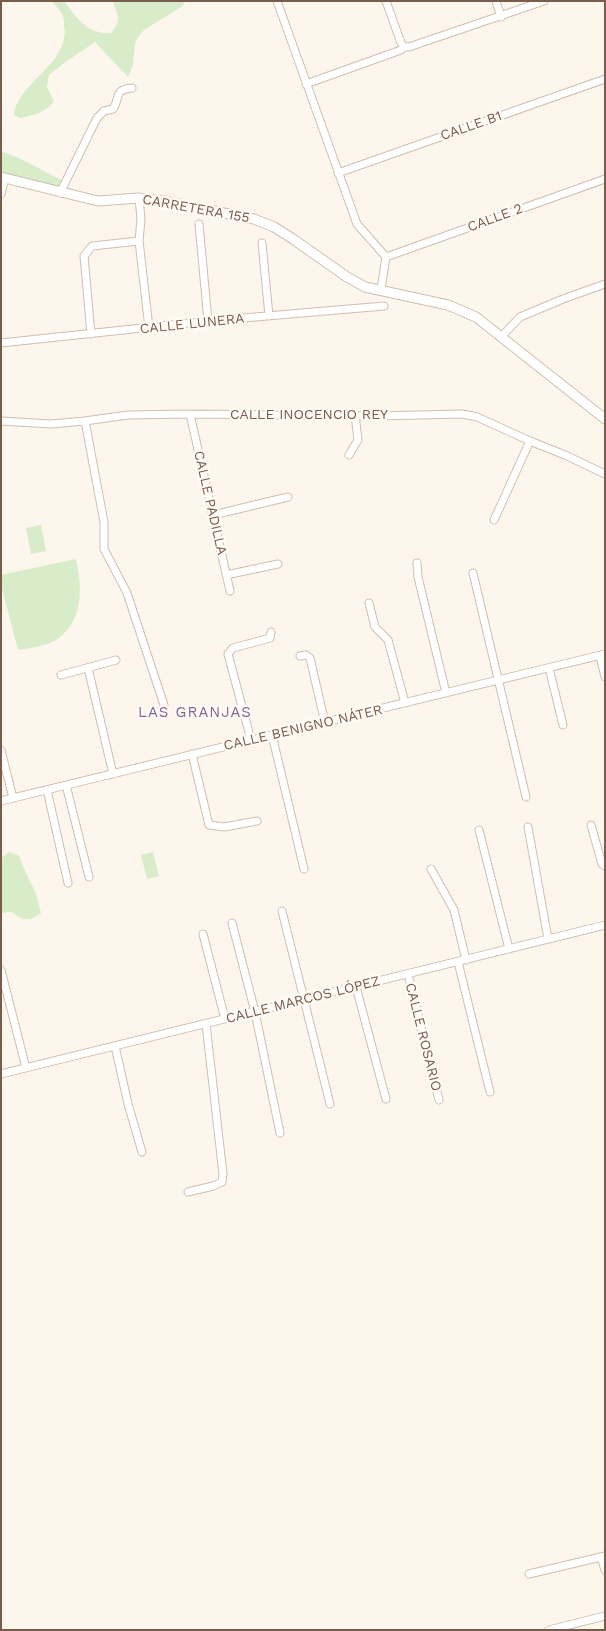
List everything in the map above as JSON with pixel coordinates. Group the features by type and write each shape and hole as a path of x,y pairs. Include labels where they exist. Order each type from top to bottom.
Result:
{"street":[{"path":"277,1 357,224 386,258 381,290"},
{"path":"386,1 404,47"},
{"path":"496,1 501,16"},
{"path":"306,84 401,50 404,47 409,47 544,1"},
{"name":"CALLE B1","path":"338,172 605,79"},
{"path":"60,193 97,118 104,111 113,109 118,93 123,89 132,88"},
{"path":"1,194 3,178"},
{"name":"CARRETERA 155","path":"3,178 98,201 139,198 196,206 254,219 293,239 347,277 365,286 448,305 476,317 605,418"},
{"name":"CALLE 2","path":"386,258 605,179"},
{"path":"139,198 141,219 139,242 148,328"},
{"path":"199,224 208,321"},
{"path":"91,334 84,256 92,246 139,242"},
{"path":"262,243 269,316"},
{"path":"501,337 520,317 563,298 605,284"},
{"name":"CALLE LUNERA","path":"1,343 208,321 384,306"},
{"name":"CALLE INOCENCIO REY","path":"1,421 52,424 85,422 128,415 190,414 463,414 477,417 605,474"},
{"name":"CALLE PADILLA","path":"190,414 230,591"},
{"path":"349,455 358,440 355,415"},
{"path":"85,422 104,522 104,549 127,593 164,705"},
{"path":"494,520 530,441"},
{"path":"212,515 288,497"},
{"path":"417,563 418,577 446,693"},
{"path":"226,575 278,564"},
{"path":"473,573 526,797"},
{"path":"369,603 375,626 388,640 405,703"},
{"path":"250,740 228,654 233,648 270,638 271,632"},
{"path":"300,656 306,655 310,658 324,723"},
{"path":"602,655 605,677"},
{"name":"CALLE BENIGNO NÁTER","path":"1,801 602,655"},
{"path":"61,675 116,660"},
{"path":"88,668 114,774"},
{"path":"548,668 563,726"},
{"path":"272,735 304,869"},
{"path":"1,750 13,798"},
{"path":"192,754 209,825 224,828 257,820"},
{"path":"66,785 89,877"},
{"path":"47,790 68,883"},
{"path":"591,825 602,864 605,866"},
{"path":"528,827 548,939"},
{"path":"480,830 509,949"},
{"path":"431,869 454,910 466,960"},
{"path":"282,911 330,1104"},
{"path":"232,923 255,1012 280,1133"},
{"name":"CALLE MARCOS LÓPEZ","path":"1,1074 605,926"},
{"path":"203,934 225,1019"},
{"path":"458,962 490,1092"},
{"path":"1,970 26,1068"},
{"name":"CALLE ROSARIO","path":"408,974 438,1100"},
{"path":"356,987 386,1099"},
{"path":"188,1192 222,1182 223,1174 206,1024"},
{"path":"115,1046 128,1104 142,1152"},
{"path":"529,1574 603,1556 605,1570"},
{"path":"549,1630 605,1616"}],"green space":[{"path":"52,1 64,1 78,19 89,28 102,33 111,33 118,21 113,1 186,1 181,7 144,30 139,36 135,43 133,65 128,77 95,42 49,75 47,87 54,101 51,105 39,113 20,118 14,115 24,92 52,62 60,51 64,39 63,17"},
{"path":"3,152 62,180 59,188 1,173 1,154"},
{"path":"41,525 46,551 31,554 26,528"},
{"path":"76,559 80,591 77,612 73,621 67,630 55,641 18,650 1,585 1,575"},
{"path":"9,852 19,856 36,894 41,913 33,918 23,919 12,912 1,913 1,858"},
{"path":"153,852 159,876 147,879 141,855"}],"district":[{"name":"LAS GRANJAS","path":"195,713"}]}
